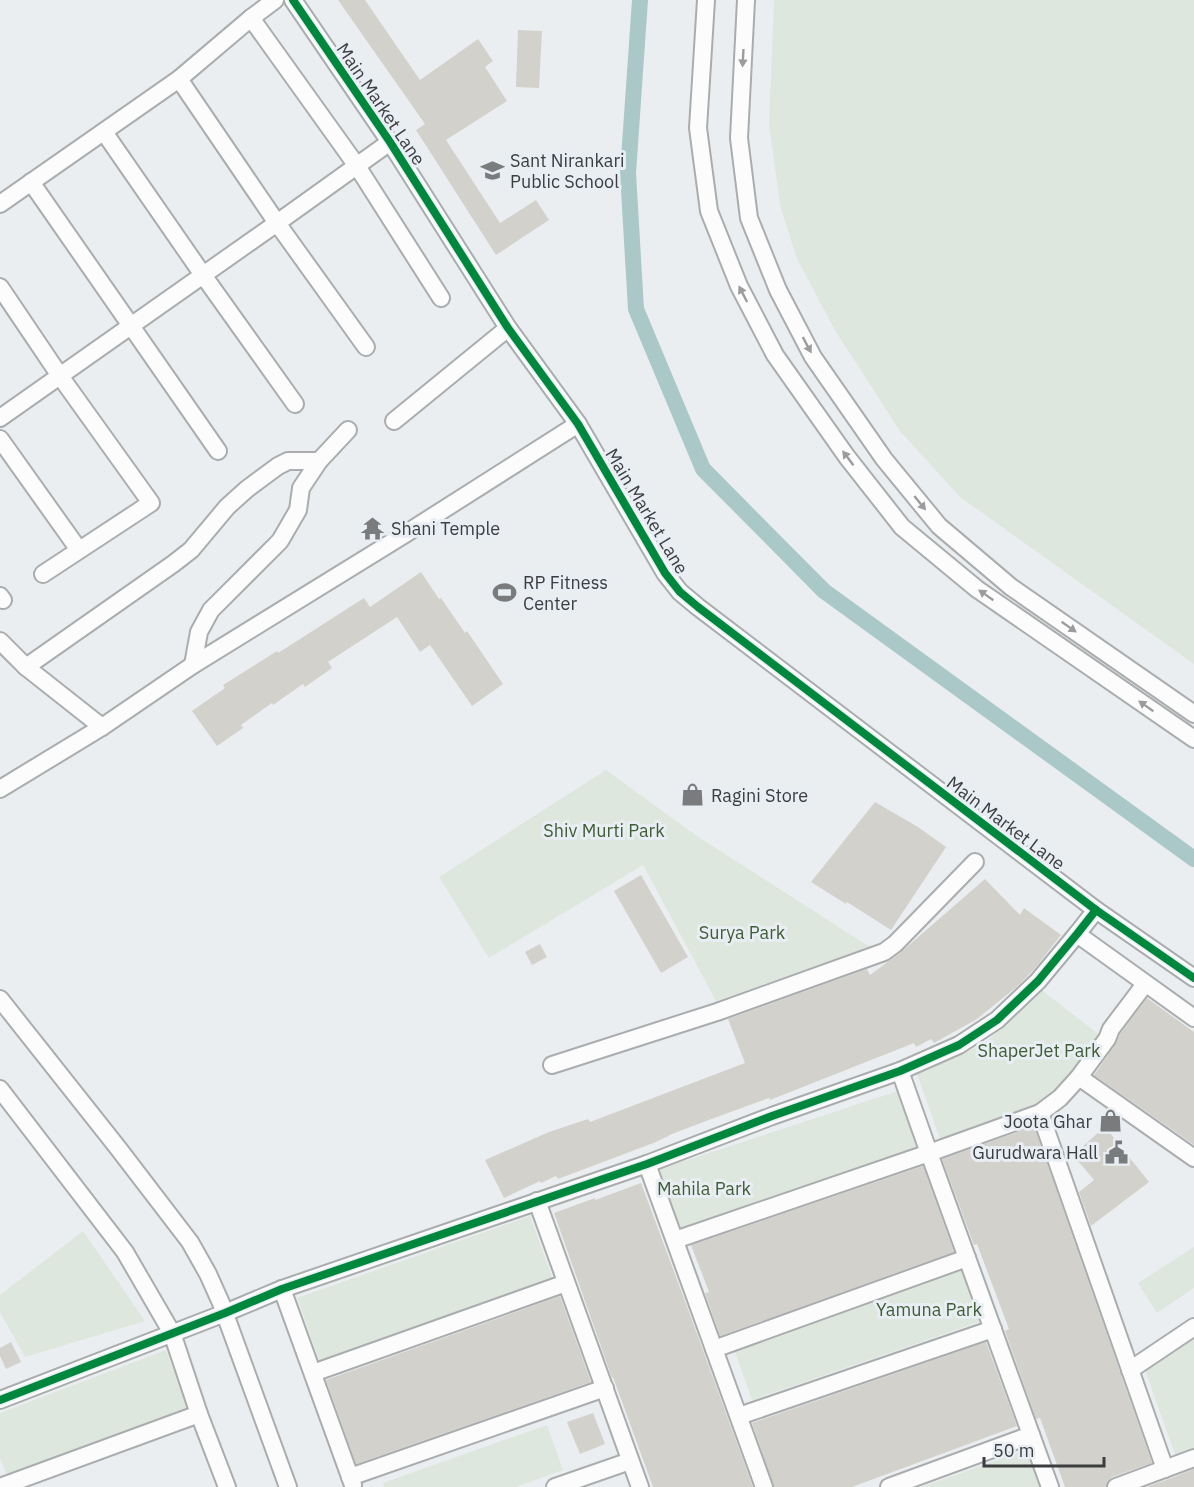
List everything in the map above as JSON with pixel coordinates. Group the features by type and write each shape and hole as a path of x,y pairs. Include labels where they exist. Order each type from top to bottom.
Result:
{"street":[{"path":"0,204 179,79 275,0"},
{"name":"Main Market Lane","path":"293,0 390,141 508,328 578,424 665,573 680,592 1096,910 1194,978"},
{"path":"706,0 698,128 709,211 739,286 775,355 847,458 902,526 977,589 1194,739"},
{"path":"746,0 739,138 749,218 778,290 813,357 884,459 939,526 1011,587 1194,714"},
{"path":"251,18 357,166 441,298"},
{"path":"179,79 366,347"},
{"path":"104,132 295,404"},
{"path":"0,418 278,223 390,141"},
{"path":"31,182 218,451"},
{"path":"0,287 60,376 151,503 43,574"},
{"path":"394,421 508,328"},
{"path":"0,789 102,728 193,665 578,424"},
{"path":"193,665 199,632 211,610 280,541 298,510 301,488 319,462 348,430"},
{"path":"0,439 79,550"},
{"path":"26,667 173,564 190,550 227,507 278,466 288,461 319,462"},
{"path":"0,641 26,667 102,728"},
{"path":"552,1065 717,1012 884,952 895,945 975,862"},
{"path":"0,1400 282,1289 647,1164 772,1116 900,1071 959,1045 997,1020 1038,981 1096,910"},
{"path":"1077,934 1194,1018"},
{"path":"675,1240 1040,1113 1063,1100 1107,1039 1111,1029 1146,984"},
{"path":"0,999 190,1242 208,1274 225,1313 288,1487"},
{"path":"900,1071 918,1115 929,1153 1050,1487"},
{"path":"1079,1077 1194,1158"},
{"path":"0,1089 124,1252 172,1333 199,1414 227,1487"},
{"path":"1040,1113 1165,1469"},
{"path":"647,1164 765,1487"},
{"path":"537,1201 640,1487"},
{"path":"714,1349 968,1258"},
{"path":"313,1373 566,1283"},
{"path":"282,1289 352,1482 605,1388"},
{"path":"1130,1370 1194,1327"},
{"path":"738,1416 993,1329"},
{"path":"0,1486 199,1414"},
{"path":"889,1487 1031,1435"},
{"path":"1116,1487 1194,1458"},
{"path":"555,1487 630,1461"}],"green space":[{"path":"774,0 1194,0 1194,664 960,497 900,431 836,332 797,259 780,205 769,124"},
{"path":"606,770 694,834 870,947 716,1001 643,865 489,958 439,877"},
{"name":"ShaperJet Park","path":"1039,988 1101,1036 1054,1095 1006,1117 940,1139 917,1074 984,1044"},
{"name":"Mahila Park","path":"898,1091 921,1150 681,1230 660,1169"},
{"path":"530,1216 553,1280 320,1362 297,1298"},
{"path":"83,1231 145,1321 25,1357 0,1312 0,1295"},
{"path":"1194,1247 1194,1288 1157,1313 1138,1283"},
{"name":"Yamuna Park","path":"964,1267 982,1321 752,1400 734,1349"},
{"path":"1194,1336 1194,1449 1176,1457 1145,1370"},
{"path":"166,1350 189,1412 8,1477 0,1458 0,1413"},
{"path":"547,1425 563,1470 516,1487 384,1487 383,1483"},
{"path":"1028,1449 1042,1487 922,1487"}],"building":[{"path":"338,0 365,0 420,80 478,39 493,61 485,67 507,101 446,140 500,223 536,200 549,220 496,255 416,130 425,124"},
{"path":"518,30 542,31 539,88 516,87"},
{"path":"421,572 465,633 467,631 503,684 472,706 430,645 420,652 397,617 328,662 332,668 305,687 303,684 273,705 272,703 241,725 243,728 217,746 192,711 225,688 223,685 364,598 370,607"},
{"path":"875,802 918,827 946,847 891,930 811,882"},
{"path":"641,875 688,957 661,973 614,891"},
{"path":"985,879 1020,915 1024,908 1061,935 1019,985 977,1019 934,1043 931,1039 916,1047 914,1043 770,1100 769,1098 706,1121 558,1179 556,1176 541,1183 540,1181 504,1198 485,1160 549,1132 588,1119 590,1122 745,1063 728,1019 867,969 870,975 901,952"},
{"path":"540,944 547,957 532,965 525,952"},
{"path":"1147,998 1194,1032 1194,1145 1094,1075 1120,1034"},
{"path":"1034,1126 1152,1463 1112,1477 1106,1487 1065,1487 1040,1418 1036,1419 1005,1331 1009,1329 942,1159"},
{"path":"1100,1131 1110,1133 1149,1182 1091,1226 1079,1192 1094,1180 1073,1155"},
{"path":"923,1166 954,1252 720,1336 705,1293 709,1292 691,1245"},
{"path":"641,1183 753,1487 653,1487 612,1378 554,1213"},
{"path":"560,1296 591,1382 356,1464 326,1380"},
{"path":"11,1342 21,1362 6,1369 0,1356 0,1348"},
{"path":"986,1342 1017,1426 852,1487 774,1487 752,1423"},
{"path":"593,1413 605,1444 580,1454 567,1422"},
{"path":"1194,1469 1194,1487 1146,1487 1169,1479"}],"waterway":[{"path":"640,0 628,173 636,309 703,469 824,591 1194,859"}],"cycle path":[{"path":"293,0 390,142 508,328 578,424 665,573 680,592 1096,910 1194,978"},
{"path":"0,1400 282,1289 647,1164 772,1116 900,1071 959,1045 997,1020 1038,981 1096,910"}],"place":[{"name":"Sant Nirankari Public School","path":"492,170"},
{"name":"Shani Temple","path":"373,528"},
{"name":"RP Fitness Center","path":"505,592"},
{"name":"Ragini Store","path":"693,795"},
{"name":"Joota Ghar","path":"1110,1121"},
{"name":"Gurudwara Hall","path":"1116,1152"}],"park label":[{"name":"Shiv Murti Park","path":"604,830"},
{"name":"Surya Park","path":"742,932"}]}
